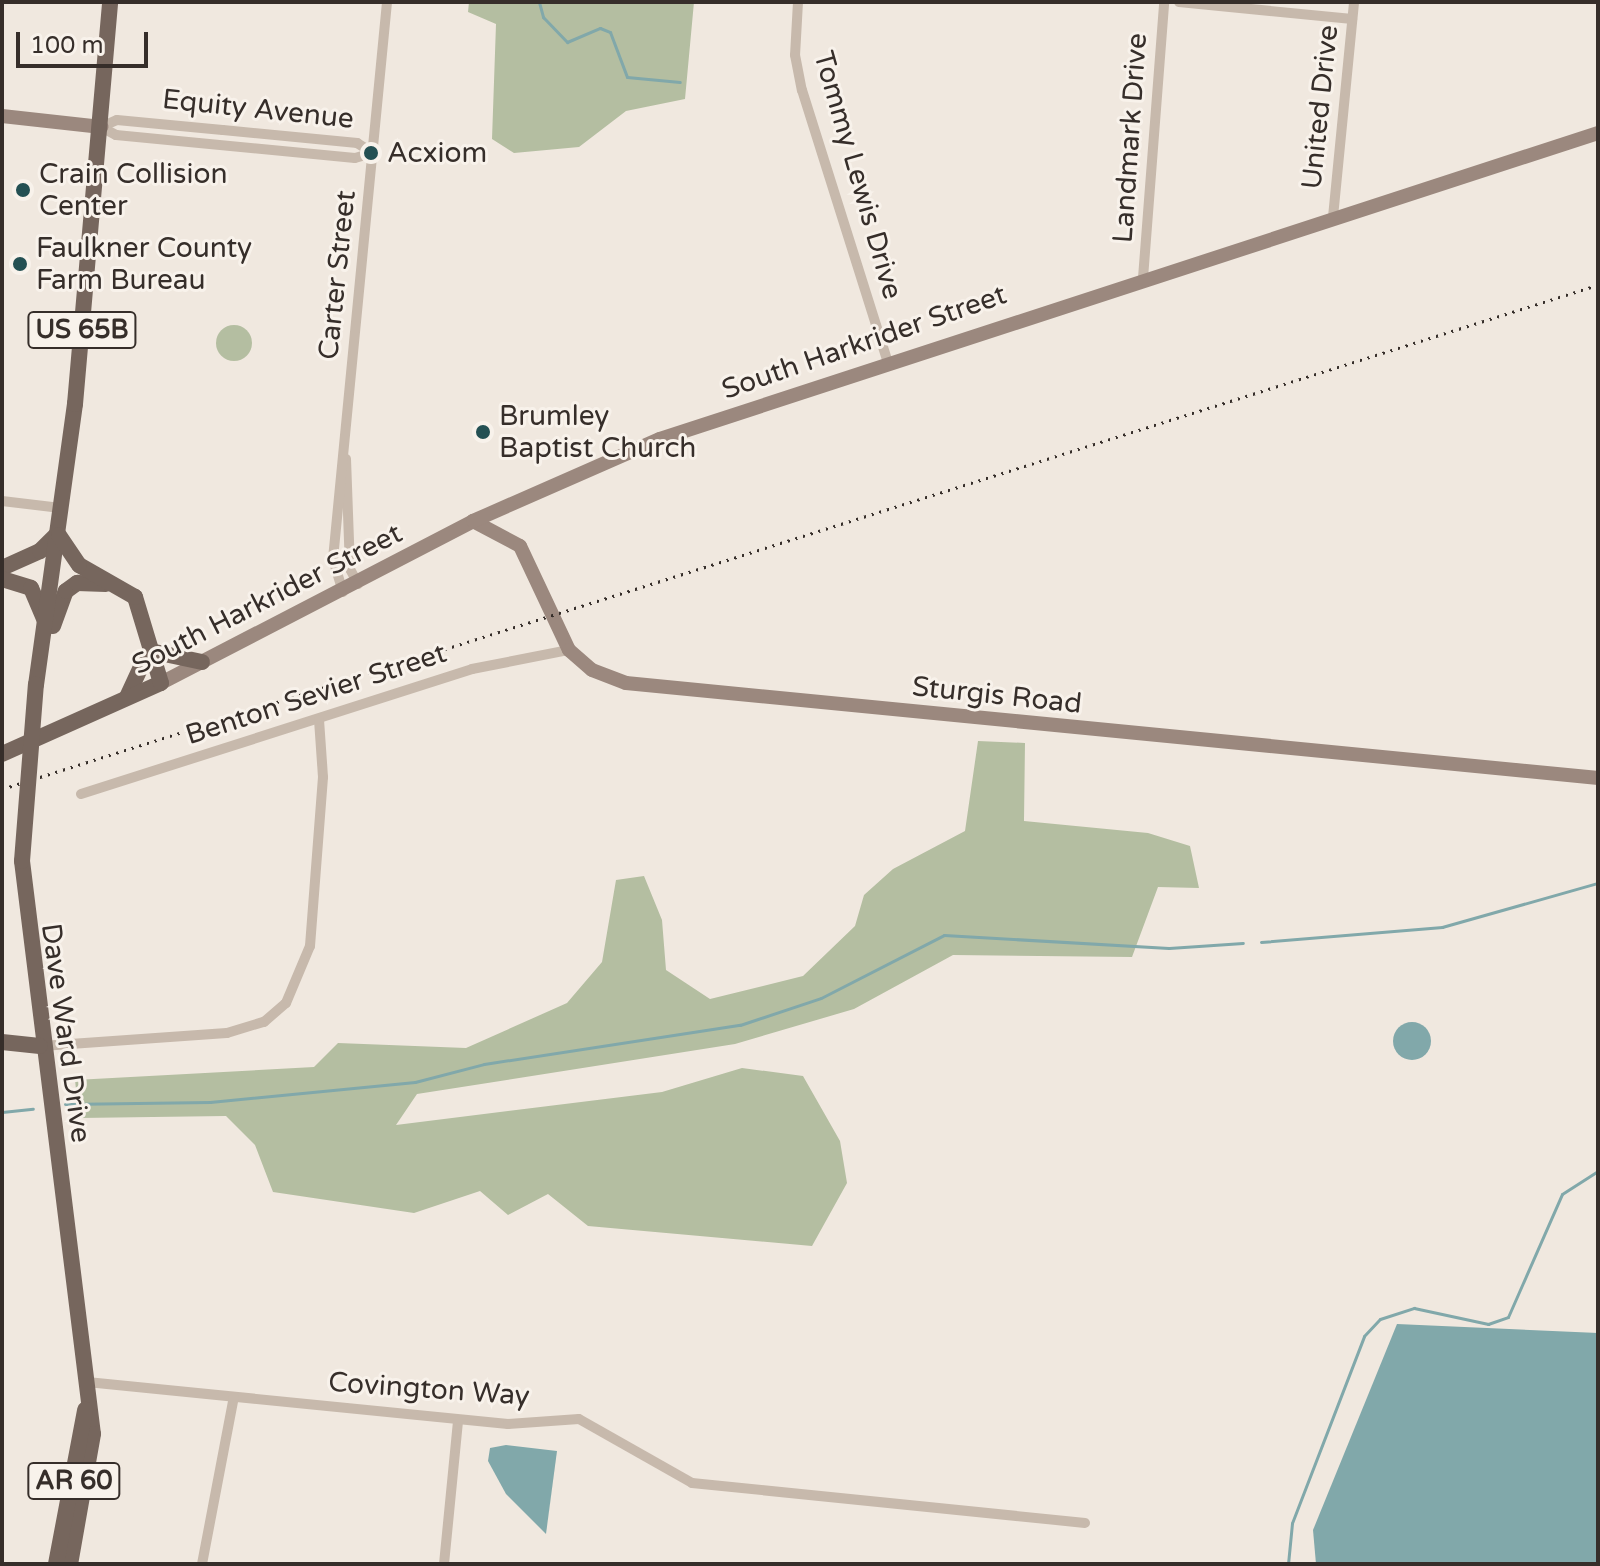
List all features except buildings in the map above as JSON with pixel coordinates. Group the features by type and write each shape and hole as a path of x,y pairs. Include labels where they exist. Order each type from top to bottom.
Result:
{"main road":[{"name":"US 65B","path":"58,533 101,127 110,2"},
{"name":"Equity Avenue","path":"2,116 101,127"},
{"name":"South Harkrider Street","path":"5,752 157,685 343,592 473,521 660,439 887,359 1598,133"},
{"name":"Sturgis Road","path":"473,521 520,546 569,650 592,670 626,683 1598,778"},
{"path":"2,568 40,551 58,533 79,565 135,597 157,685"},
{"name":"Dave Ward Drive","path":"58,533 36,685 22,861 40,1046 93,1434 70,1564"},
{"path":"2,579 31,588 45,624"},
{"path":"39,665 66,591 92,581 122,594 133,609 151,654"},
{"path":"151,654 202,662"},
{"path":"124,701 151,654"},
{"path":"2,1042 40,1046"},
{"name":"Dave Ward Drive","path":"56,1564 87,1389"}],"street":[{"name":"Carter Street","path":"343,592 333,559 346,457 387,2"},
{"name":"Tommy Lewis Drive","path":"798,2 795,55 802,90 887,359"},
{"name":"Landmark Drive","path":"1143,278 1164,2"},
{"path":"1179,2 1352,19"},
{"name":"United Drive","path":"1333,217 1354,2"},
{"name":"Equity Avenue","path":"101,127 117,120 162,124 357,143 373,153"},
{"name":"Carter Street","path":"346,457 353,495 350,569 358,584"},
{"path":"2,501 61,508"},
{"name":"Benton Sevier Street","path":"81,794 472,669 569,650"},
{"path":"40,1046 227,1033 264,1022 286,1003 310,946 323,777 319,720"},
{"name":"Covington Way","path":"87,1389 234,1397 458,1421 579,1419 692,1483 1085,1523"},
{"path":"202,1564 234,1397"},
{"path":"444,1564 458,1421"}],"green space":[{"path":"469,2 694,2 685,99 626,111 579,147 514,153 492,139 496,24 468,12"},
{"path":"234,325 247,330 252,343 247,356 234,361 221,356 216,343 221,330"},
{"path":"978,741 1025,743 1024,821 1148,833 1190,846 1199,888 1158,887 1132,957 953,955 854,1009 735,1044 417,1094 396,1125 662,1092 742,1068 803,1076 840,1141 847,1183 812,1246 588,1226 548,1194 508,1215 480,1191 414,1213 273,1192 255,1145 226,1116 79,1118 75,1080 314,1067 338,1043 466,1048 567,1003 602,962 616,880 644,876 662,920 666,970 710,999 803,976 855,926 864,895 893,869 965,831"}],"water":[{"path":"1412,1022 1425,1028 1431,1041 1425,1054 1412,1060 1399,1054 1393,1041 1399,1028"},
{"path":"1397,1324 1598,1333 1598,1564 1316,1564 1313,1530"},
{"path":"506,1445 557,1451 546,1534 506,1494 488,1461 490,1448"}],"waterway":[{"path":"539,2 543,17 567,42 600,28 610,32 627,77 680,82"},
{"path":"1261,942 1442,927 1598,883"},
{"path":"65,1104 210,1102 415,1082 484,1064 740,1025 821,998 944,935 1169,948 1243,943"},
{"path":"2,1112 33,1109"},
{"path":"1288,1564 1292,1523 1364,1336 1380,1319 1414,1308 1488,1324 1508,1317 1562,1194 1598,1171"}],"railway":[{"path":"2,789 1598,285"}],"place":[{"name":"Acxiom","path":"371,153"},
{"name":"Crain Collision Center","path":"23,190"},
{"name":"Faulkner County Farm Bureau","path":"20,264"},
{"name":"Brumley Baptist Church","path":"483,432"}]}
